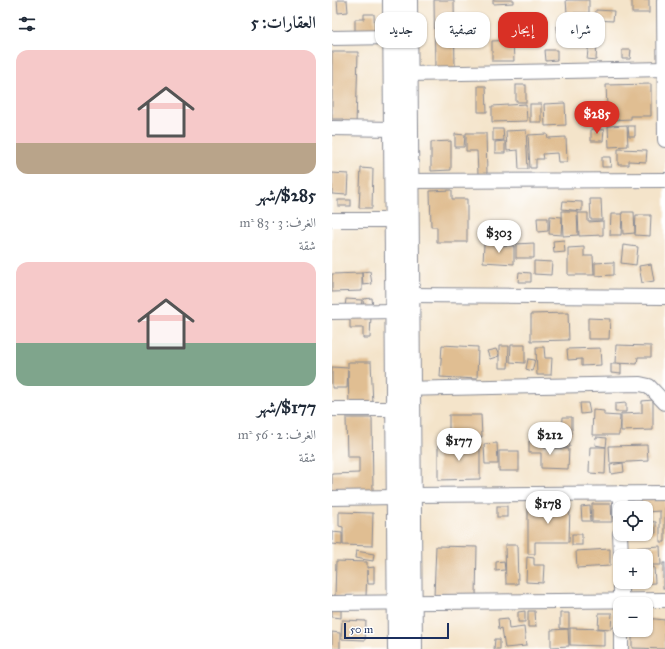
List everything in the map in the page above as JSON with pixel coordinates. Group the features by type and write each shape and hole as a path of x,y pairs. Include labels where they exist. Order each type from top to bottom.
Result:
{"main road":[{"path":"393,0 393,12"},
{"path":"408,0 408,181 401,220 395,311 402,389 405,602 412,649"},
{"path":"393,48 394,129 401,220 410,295 402,389 395,409 404,496"},
{"path":"398,649 405,602"}],"street":[{"path":"664,0 665,140"},
{"path":"332,38 375,37"},
{"path":"408,74 665,69"},
{"path":"332,128 394,129"},
{"path":"408,181 665,180"},
{"path":"332,220 401,220"},
{"path":"410,295 665,297"},
{"path":"332,312 395,311"},
{"path":"402,389 640,384 649,386 665,403"},
{"path":"665,389 665,403"},
{"path":"332,409 395,409"},
{"path":"620,493 620,501"},
{"path":"332,498 665,493"},
{"path":"653,601 665,600"},
{"path":"332,603 613,602"},
{"path":"621,637 621,649"}],"building":[{"path":"337,0 347,0 348,12 338,13"},
{"path":"434,0 454,0 454,12 435,12 435,48 455,48 455,69 435,69"},
{"path":"493,0 513,0 513,3 493,4"},
{"path":"566,0 589,0 589,12 567,12"},
{"path":"632,0 649,0 649,13 632,13"},
{"path":"596,10 614,11 613,21 605,21 605,12 596,12"},
{"path":"364,14 374,14 375,37 355,37 355,19 364,19"},
{"path":"492,41 498,41 498,48 513,48 514,61 492,61"},
{"path":"588,48 597,48 596,60 587,59"},
{"path":"545,50 557,50 557,60 546,61"},
{"path":"622,50 631,50 630,59 622,59"},
{"path":"332,52 358,52 356,125 344,124 344,119 332,119"},
{"path":"651,84 651,116 631,116 631,119 612,120 612,107 607,107 606,85"},
{"path":"516,85 526,85 526,102 516,102"},
{"path":"478,86 486,86 487,112 478,112"},
{"path":"565,103 566,125 545,126 544,104"},
{"path":"526,104 527,121 492,122 492,106"},
{"path":"530,104 541,104 541,122 530,122"},
{"path":"627,125 628,146 609,147 608,126"},
{"path":"628,126 635,126 635,136 629,136"},
{"path":"493,129 503,129 504,140 493,141"},
{"path":"591,129 604,130 603,141 591,141"},
{"path":"526,130 528,169 519,169 518,150 507,151 506,131"},
{"path":"466,133 486,133 487,174 478,174 477,151 466,151"},
{"path":"455,134 465,135 464,147 455,147"},
{"path":"547,134 548,138 566,137 567,162 558,162 557,153 543,154 544,159 536,159 536,168 530,168 528,135"},
{"path":"451,141 451,170 431,171 431,142"},
{"path":"505,141 505,153 495,153 495,142"},
{"path":"618,149 647,150 646,162 629,161 629,165 618,165"},
{"path":"602,157 610,157 611,167 602,167"},
{"path":"361,168 373,169 372,208 359,208"},
{"path":"332,173 348,174 347,195 332,194"},
{"path":"452,190 452,199 467,199 467,242 437,242 437,227 431,227 430,191"},
{"path":"590,199 601,199 602,220 591,220"},
{"path":"338,200 351,200 351,206 338,206"},
{"path":"563,201 582,202 582,211 562,209"},
{"path":"562,211 577,211 578,235 563,236"},
{"path":"622,212 634,212 635,233 623,234"},
{"path":"578,213 588,213 588,222 603,221 603,235 579,236"},
{"path":"611,214 622,214 621,235 610,235"},
{"path":"636,215 651,215 650,236 635,235"},
{"path":"550,216 562,217 561,235 549,234"},
{"path":"537,218 548,218 548,231 538,232"},
{"path":"564,240 565,252 554,253 553,241"},
{"path":"534,243 534,258 516,258 516,244"},
{"path":"484,244 514,246 514,264 483,262"},
{"path":"623,245 638,247 636,265 621,263"},
{"path":"584,247 584,256 593,256 594,275 568,275 568,248"},
{"path":"534,261 552,262 551,275 534,274"},
{"path":"614,262 614,275 595,276 595,263"},
{"path":"651,264 654,281 642,283 639,266"},
{"path":"370,271 372,284 363,285 362,272"},
{"path":"519,272 531,273 531,282 518,282"},
{"path":"362,273 362,291 332,292 332,274"},
{"path":"372,298 373,308 364,310 363,299"},
{"path":"346,299 362,300 361,308 345,307"},
{"path":"568,313 569,340 531,341 531,314"},
{"path":"350,316 371,316 370,338 363,338 363,328 350,328"},
{"path":"588,318 610,319 609,339 588,339"},
{"path":"442,345 478,347 477,379 440,377"},
{"path":"511,345 525,345 525,363 510,362"},
{"path":"616,345 651,346 651,357 638,357 637,364 615,363"},
{"path":"499,346 509,346 508,368 499,368"},
{"path":"536,347 544,347 545,358 552,358 551,375 537,375"},
{"path":"600,348 601,365 582,366 582,359 568,360 567,349"},
{"path":"496,349 499,356 490,359 487,351"},
{"path":"528,359 535,360 532,371 526,369"},
{"path":"348,362 371,362 373,404 349,405 348,370 347,388 332,388 332,367 348,368"},
{"path":"611,364 621,364 621,374 611,373"},
{"path":"653,400 653,430 621,431 621,414 642,413 642,401"},
{"path":"580,403 588,403 590,413 581,414"},
{"path":"626,403 626,412 615,412 615,404"},
{"path":"593,410 604,411 604,415 620,416 619,435 592,435"},
{"path":"449,415 481,415 482,437 449,438"},
{"path":"563,417 572,417 572,434 562,433"},
{"path":"346,418 372,418 373,491 332,491 332,474 359,473 359,457 347,457"},
{"path":"596,437 607,438 606,447 595,445"},
{"path":"568,438 570,447 562,448 560,439"},
{"path":"529,441 543,441 543,448 569,449 568,469 541,468 541,453 529,453"},
{"path":"497,443 498,464 485,464 484,444"},
{"path":"480,445 480,479 438,480 438,446"},
{"path":"647,445 648,461 610,463 609,446"},
{"path":"590,447 606,447 605,474 589,473"},
{"path":"499,451 519,451 519,471 499,471"},
{"path":"623,463 624,472 611,474 610,465"},
{"path":"640,497 665,497 665,542 660,542 660,511 653,512 653,501 640,501"},
{"path":"592,504 611,504 612,522 592,522"},
{"path":"528,505 570,505 569,542 535,542 535,554 528,554"},
{"path":"497,506 507,506 507,517 497,517"},
{"path":"590,506 591,521 582,521 581,507"},
{"path":"339,512 373,513 372,546 343,545 343,527 339,526"},
{"path":"653,522 656,522 656,533 653,533"},
{"path":"332,532 342,533 342,545 332,544"},
{"path":"572,534 582,534 582,545 572,545"},
{"path":"505,545 517,545 518,584 506,584"},
{"path":"436,546 477,547 476,596 434,595"},
{"path":"660,546 661,565 653,565 653,549 631,548"},
{"path":"610,549 610,566 577,568 576,551"},
{"path":"356,551 374,554 373,561 355,558"},
{"path":"527,557 534,558 534,565 544,565 543,583 526,582"},
{"path":"336,561 367,562 367,568 374,567 374,584 368,584 367,570 366,596 335,596"},
{"path":"504,561 505,570 496,571 496,562"},
{"path":"663,563 665,563 665,588 663,588"},
{"path":"654,567 655,583 653,583"},
{"path":"332,610 341,610 341,618 332,617"},
{"path":"525,611 525,622 518,622 518,612"},
{"path":"528,611 535,611 536,627 528,627"},
{"path":"560,613 569,613 569,629 560,628"},
{"path":"599,613 612,613 611,629 598,628"},
{"path":"508,618 509,629 524,627 526,646 505,648 502,628 499,629 498,619"},
{"path":"653,619 665,620 665,649 632,648 632,637 653,637"},
{"path":"342,620 366,621 365,640 341,639"},
{"path":"570,628 604,629 604,646 570,645"},
{"path":"568,629 569,646 551,647 551,630"},
{"path":"332,632 340,633 340,649 332,649"},
{"path":"495,639 500,639 500,649 494,649"}]}
